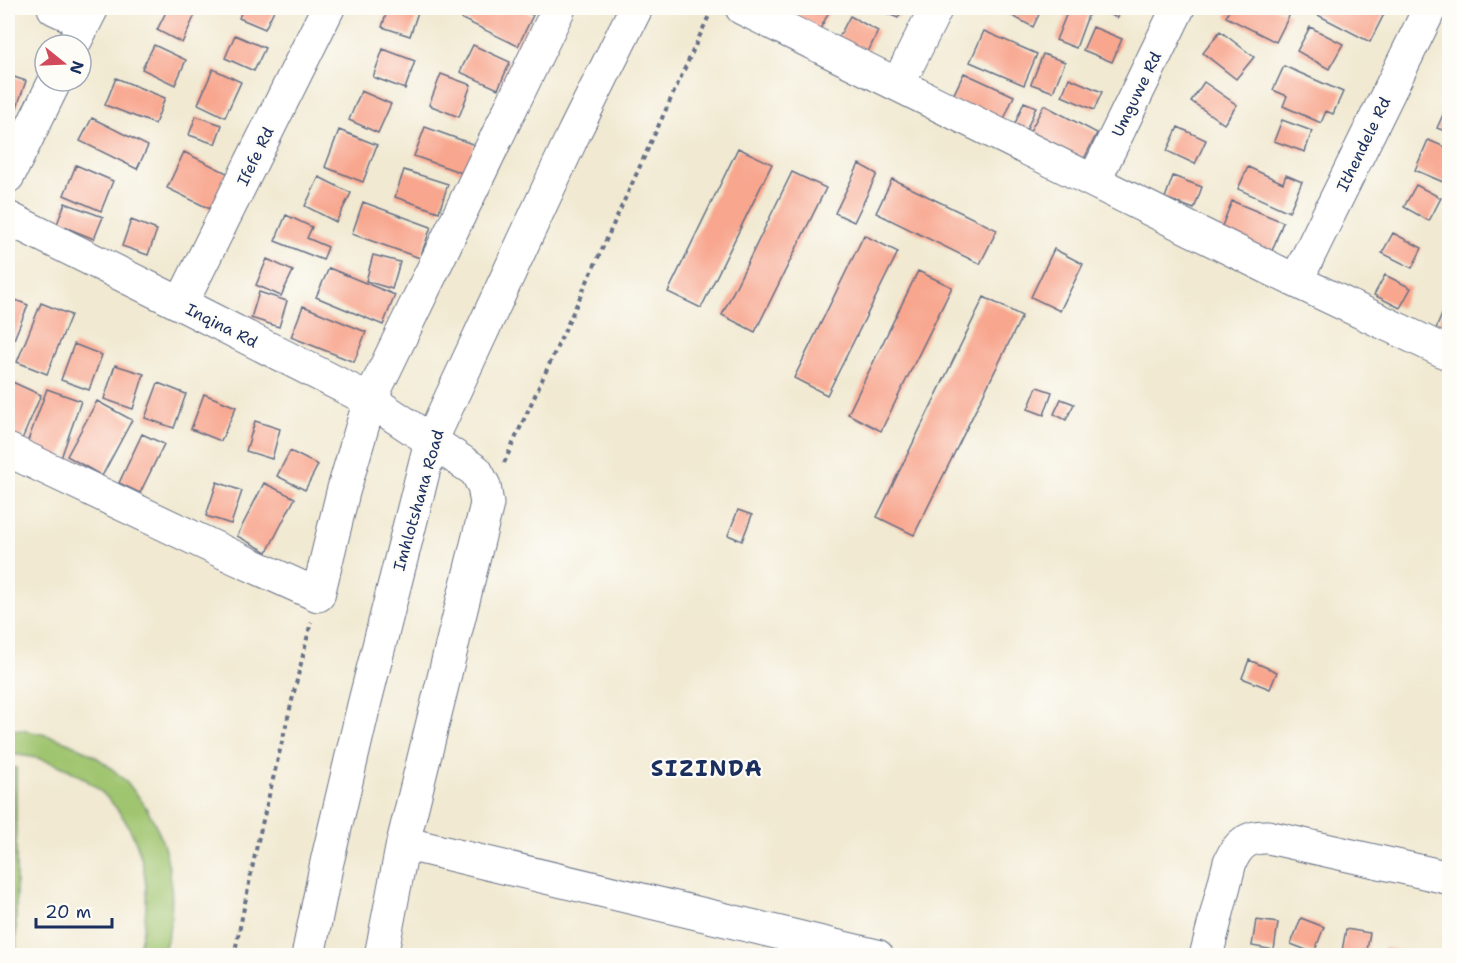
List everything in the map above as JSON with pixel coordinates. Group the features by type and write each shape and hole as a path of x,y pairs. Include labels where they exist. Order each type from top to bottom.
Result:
{"street":[{"path":"54,8 83,25"},
{"name":"Ifefe Rd","path":"181,303 328,8"},
{"path":"8,450 318,595 343,492 370,400 560,8"},
{"name":"Imhlotshana Road","path":"308,956 358,727 431,441 574,133 636,8"},
{"path":"742,8 1449,354"},
{"path":"898,84 936,8"},
{"name":"Umguwe Rd","path":"1094,182 1178,8"},
{"name":"Ithendele Rd","path":"1296,280 1430,8"},
{"path":"8,176 49,93"},
{"name":"Inqina Rd","path":"8,218 370,400 476,471 484,486"},
{"path":"381,956 403,843 487,504 484,486"},
{"path":"1206,956 1230,862 1236,849 1255,836 1449,878"},
{"path":"403,843 877,956"}],"path":[{"path":"484,486 503,465 713,8"},
{"path":"234,956 318,595"}],"green space":[{"path":"8,729 39,733 69,743 96,757 119,775 139,797 155,823 166,852 171,884 171,920 162,955 136,955 145,919 146,883 139,850 125,820 104,795 78,775 45,761 8,754"},
{"path":"8,768 16,768 16,956 8,955"}],"building":[{"path":"168,8 179,8 195,15 182,43 157,30"},
{"path":"243,8 275,8 265,29 239,18"},
{"path":"388,8 419,9 410,36 382,27"},
{"path":"468,8 518,8 533,15 518,46 462,19"},
{"path":"767,8 831,8 818,33"},
{"path":"874,8 903,8 898,18"},
{"path":"1005,8 1042,8 1033,27 1003,11"},
{"path":"1069,8 1089,13 1076,48 1056,40"},
{"path":"1096,8 1122,8 1117,18"},
{"path":"1230,8 1277,8 1290,14 1276,42 1226,17"},
{"path":"1312,8 1382,8 1386,10 1370,42 1310,11"},
{"path":"850,16 878,31 867,54 838,39"},
{"path":"1093,27 1122,39 1112,62 1083,50"},
{"path":"1310,27 1343,44 1329,69 1297,51"},
{"path":"984,31 1037,54 1024,85 970,62"},
{"path":"1220,31 1254,57 1236,79 1203,53"},
{"path":"235,35 265,48 254,71 225,58"},
{"path":"154,45 186,60 175,85 142,69"},
{"path":"473,45 510,62 498,89 460,72"},
{"path":"383,49 415,61 405,89 373,77"},
{"path":"1043,54 1065,62 1053,92 1031,84"},
{"path":"1284,66 1343,92 1333,114 1326,111 1321,123 1283,106 1287,96 1273,90"},
{"path":"213,69 241,82 225,117 198,104"},
{"path":"964,73 1014,96 1002,124 951,100"},
{"path":"441,74 471,85 459,117 429,105"},
{"path":"8,75 26,81 15,113 8,111"},
{"path":"116,78 165,98 155,124 105,105"},
{"path":"1069,78 1102,92 1094,110 1062,96"},
{"path":"1204,82 1237,105 1224,124 1191,101"},
{"path":"361,91 391,104 378,133 349,120"},
{"path":"1450,99 1450,133 1437,128"},
{"path":"1024,102 1036,107 1026,131 1014,126"},
{"path":"1044,105 1097,133 1082,163 1028,135"},
{"path":"196,116 222,125 215,144 189,135"},
{"path":"92,118 148,146 137,169 80,141"},
{"path":"1282,120 1312,131 1305,152 1274,141"},
{"path":"425,127 475,145 465,174 414,156"},
{"path":"1178,127 1206,140 1195,164 1167,151"},
{"path":"339,130 377,145 363,182 325,167"},
{"path":"1428,140 1450,149 1450,185 1415,170"},
{"path":"738,148 772,164 701,308 668,292"},
{"path":"184,152 229,174 212,210 167,188"},
{"path":"859,164 877,174 854,222 835,213"},
{"path":"76,165 113,181 101,211 64,195"},
{"path":"1248,167 1283,183 1286,175 1302,182 1289,212 1238,189"},
{"path":"404,170 448,184 439,212 395,197"},
{"path":"792,172 826,188 755,332 722,315"},
{"path":"1173,176 1202,187 1194,209 1165,198"},
{"path":"319,177 351,193 336,222 305,206"},
{"path":"892,179 997,230 980,264 876,213"},
{"path":"1416,185 1441,198 1429,221 1404,207"},
{"path":"1232,201 1283,222 1272,251 1220,231"},
{"path":"363,202 431,227 420,258 352,234"},
{"path":"65,203 103,217 94,239 57,224"},
{"path":"286,215 312,227 307,238 328,247 323,260 275,241"},
{"path":"131,220 157,230 148,255 122,246"},
{"path":"1393,233 1422,248 1412,268 1382,253"},
{"path":"864,235 898,252 827,395 794,378"},
{"path":"1054,249 1083,264 1060,311 1031,297"},
{"path":"373,255 400,262 392,289 366,281"},
{"path":"267,259 293,271 281,296 256,285"},
{"path":"329,268 395,295 383,325 316,297"},
{"path":"918,271 952,287 881,431 848,414"},
{"path":"1385,275 1411,288 1400,308 1374,295"},
{"path":"259,292 287,301 279,327 251,318"},
{"path":"8,297 28,305 8,354"},
{"path":"984,297 1022,316 914,535 877,517"},
{"path":"41,303 71,315 47,374 17,362"},
{"path":"1446,305 1450,306 1450,337 1435,331"},
{"path":"303,306 366,332 354,362 291,337"},
{"path":"74,344 102,355 89,390 61,380"},
{"path":"115,365 144,374 133,409 104,399"},
{"path":"8,380 41,395 20,444 8,439"},
{"path":"158,383 186,394 174,428 145,418"},
{"path":"1037,387 1052,392 1044,415 1028,409"},
{"path":"47,389 81,401 61,458 26,446"},
{"path":"204,394 236,407 221,441 191,429"},
{"path":"1061,399 1074,404 1066,420 1054,414"},
{"path":"97,401 132,420 102,476 67,456"},
{"path":"255,421 280,429 272,459 246,451"},
{"path":"142,434 164,444 140,493 119,483"},
{"path":"290,451 318,465 305,490 277,476"},
{"path":"217,482 242,491 231,524 206,516"},
{"path":"264,483 295,498 267,552 237,536"},
{"path":"738,510 752,515 742,541 728,535"},
{"path":"1249,660 1277,672 1270,689 1242,678"},
{"path":"1301,918 1324,927 1314,953 1291,944"},
{"path":"1256,920 1278,923 1274,950 1252,946"},
{"path":"1346,929 1370,933 1366,956 1341,956"},
{"path":"1384,948 1407,952 1407,956 1383,956"}],"district":[{"name":"SIZINDA","path":"707,768"}]}
